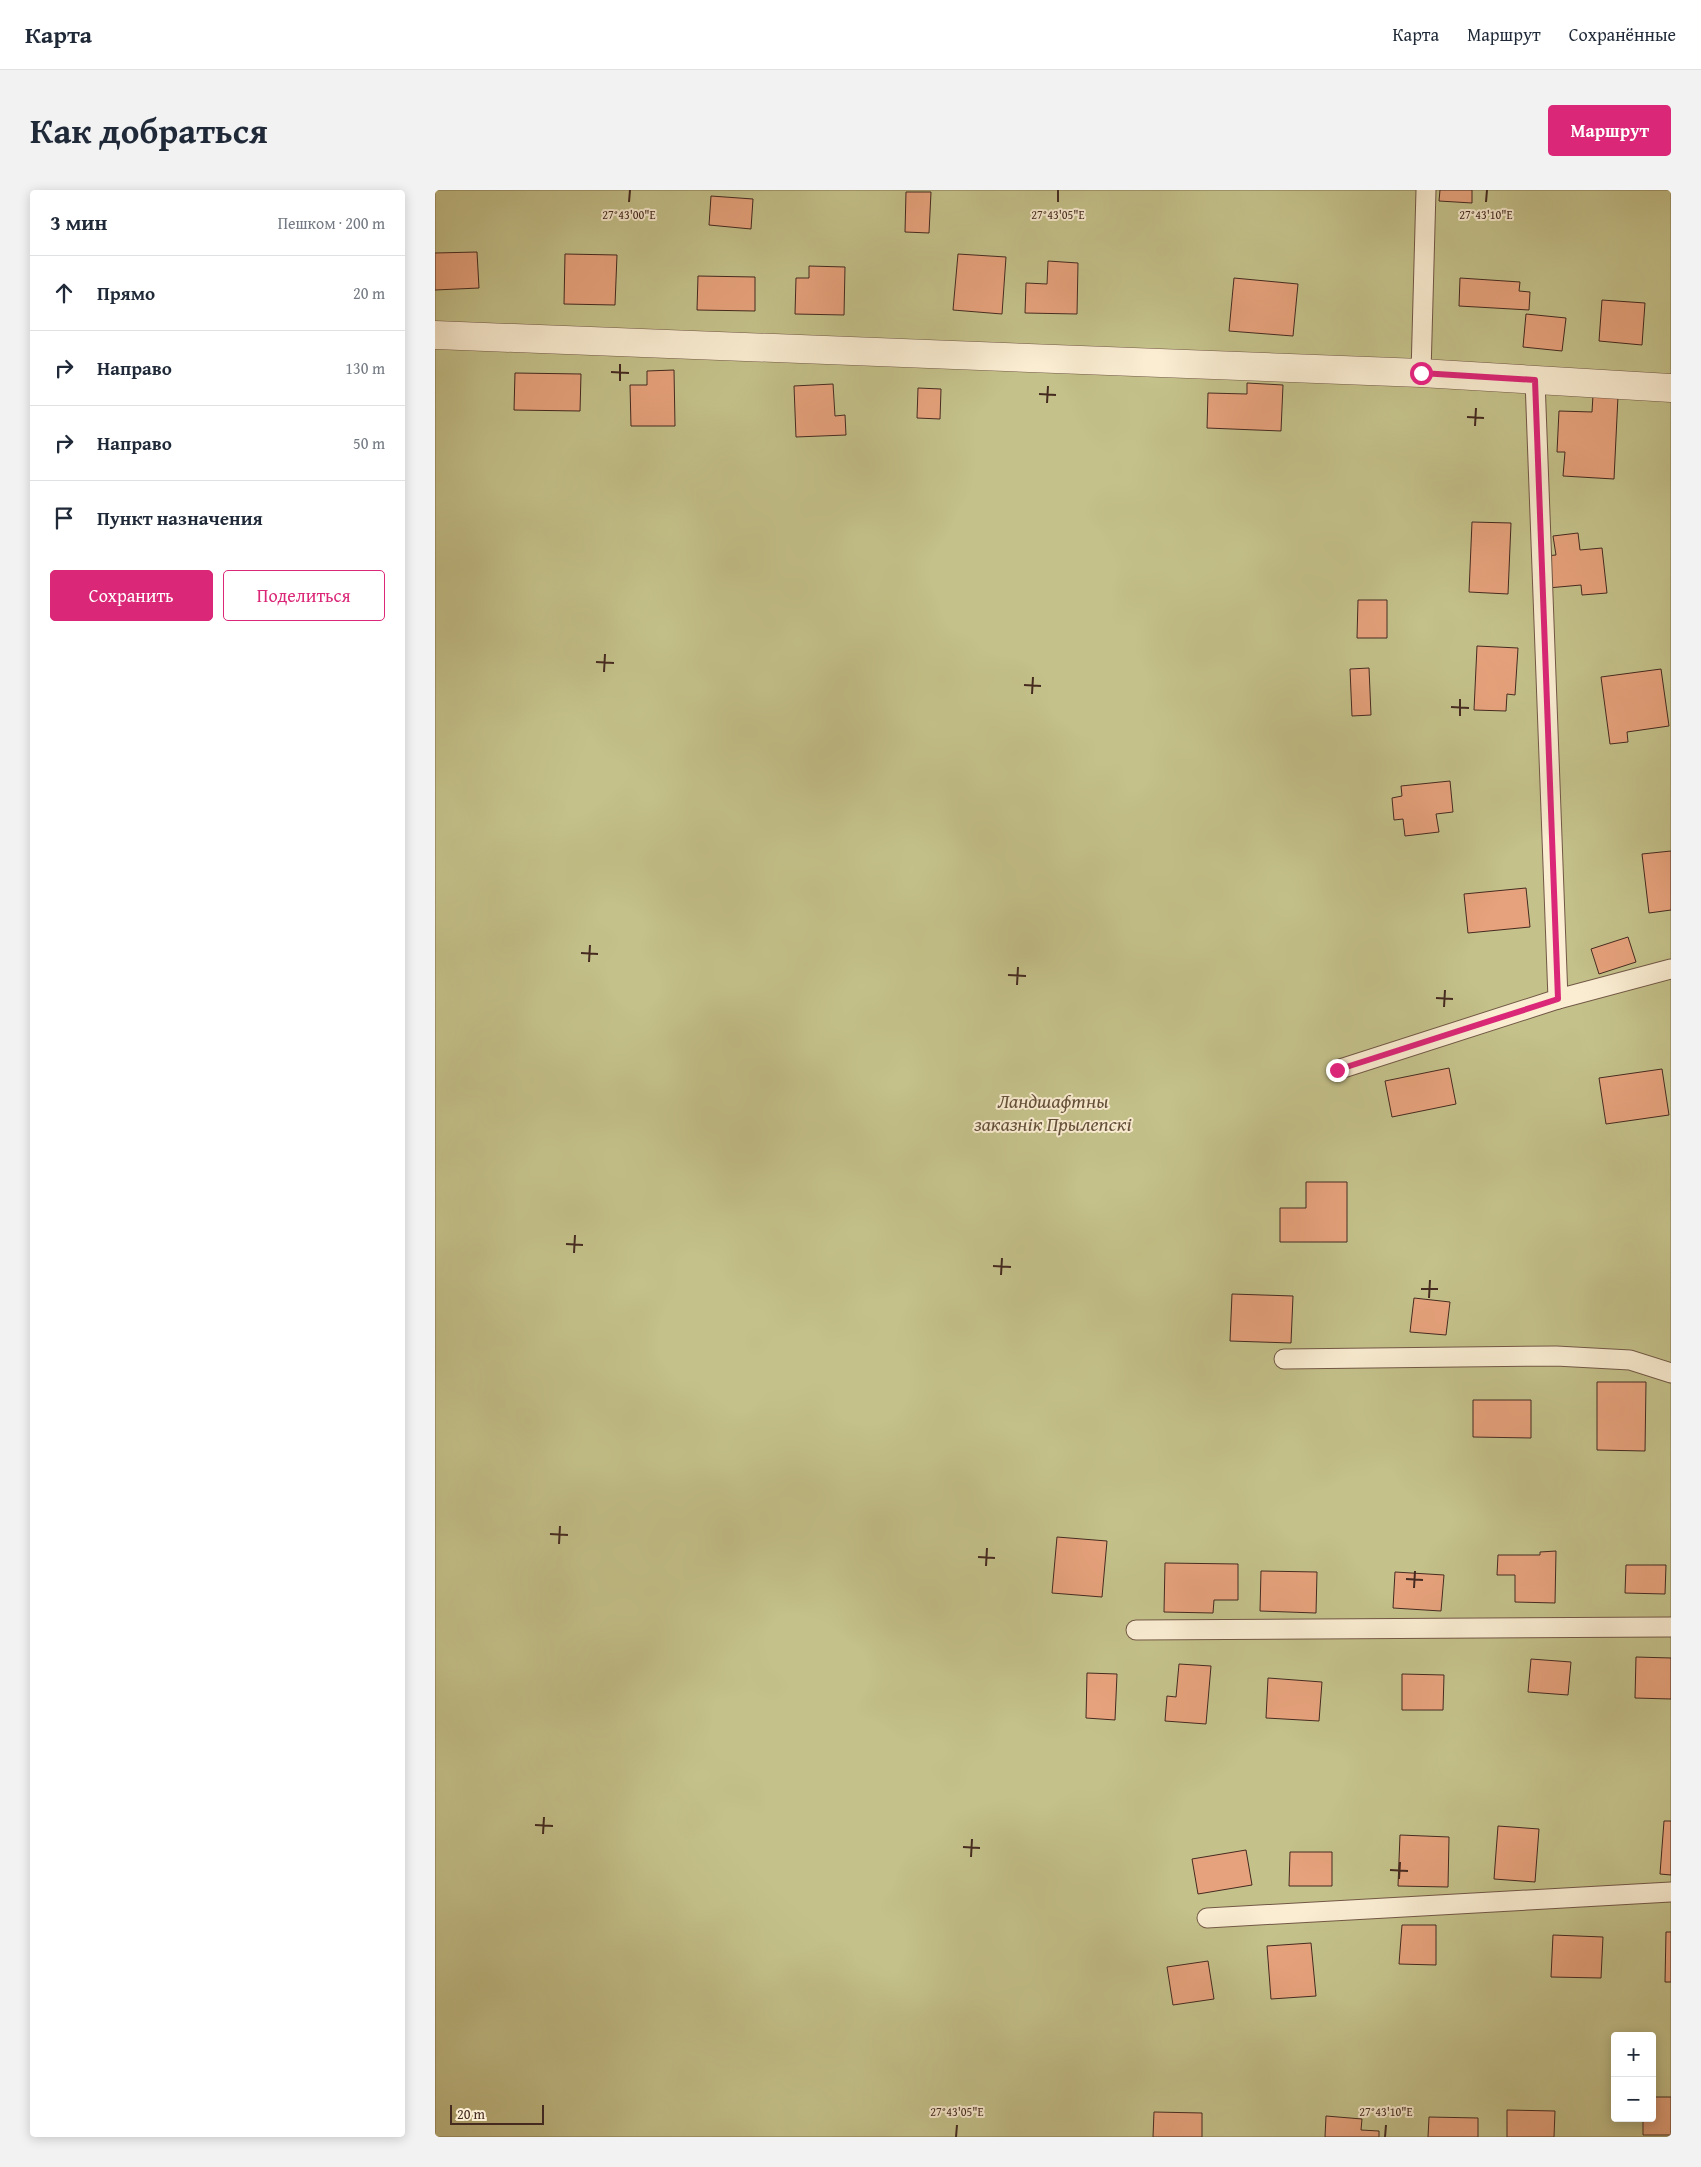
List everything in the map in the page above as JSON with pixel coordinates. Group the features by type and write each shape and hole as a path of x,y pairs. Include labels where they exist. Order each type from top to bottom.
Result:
{"street":[{"path":"435,335 1421,373 1671,388"}],"lane":[{"path":"1421,373 1426,190"},
{"path":"1535,380 1558,999"},
{"path":"1337,1070 1558,999 1671,970"},
{"path":"1284,1359 1557,1356 1630,1360 1671,1373"},
{"path":"1136,1630 1671,1627"},
{"path":"1207,1918 1671,1892"}],"green space":[{"name":"Ландшафтны заказнік Прылепскі","path":"435,190 1671,190 1671,2137 435,2137"}],"building":[{"path":"1440,190 1472,190 1472,203 1439,201"},
{"path":"906,192 931,192 929,233 905,232"},
{"path":"711,196 753,199 751,229 709,225"},
{"path":"477,252 479,288 435,290 435,253"},
{"path":"565,254 617,255 615,305 564,304"},
{"path":"958,254 1006,257 1002,314 953,310"},
{"path":"1048,261 1078,263 1077,314 1025,313 1026,283 1047,284"},
{"path":"809,266 845,267 844,315 795,314 796,278 809,278"},
{"path":"698,276 755,277 755,311 697,310"},
{"path":"1234,278 1298,284 1293,336 1229,331"},
{"path":"1460,278 1520,282 1519,291 1530,292 1529,310 1459,306"},
{"path":"1602,300 1645,303 1642,345 1599,341"},
{"path":"1526,314 1566,318 1562,351 1523,347"},
{"path":"674,370 675,426 631,426 630,385 647,385 647,371"},
{"path":"515,373 581,374 580,411 514,410"},
{"path":"1247,383 1283,385 1281,431 1207,428 1208,393 1247,394"},
{"path":"833,384 835,416 845,415 846,435 796,437 794,386"},
{"path":"918,388 941,389 940,419 917,418"},
{"path":"1593,395 1618,396 1614,479 1563,476 1565,452 1557,452 1559,411 1592,412"},
{"path":"1472,522 1511,523 1508,594 1469,592"},
{"path":"1578,533 1580,550 1602,548 1607,593 1582,595 1581,585 1548,588 1545,556 1556,555 1553,536"},
{"path":"1358,600 1387,600 1387,638 1357,638"},
{"path":"1477,646 1518,648 1515,695 1507,694 1506,711 1474,710"},
{"path":"1369,668 1371,715 1352,716 1350,669"},
{"path":"1661,669 1669,726 1627,732 1628,742 1610,744 1601,677"},
{"path":"1450,781 1453,812 1436,814 1439,832 1405,836 1403,819 1394,820 1392,798 1402,796 1401,786"},
{"path":"1671,851 1671,910 1649,913 1642,854"},
{"path":"1526,888 1530,927 1468,933 1464,894"},
{"path":"1628,937 1636,962 1599,974 1591,949"},
{"path":"1449,1068 1456,1104 1392,1117 1385,1081"},
{"path":"1662,1069 1669,1115 1606,1124 1599,1078"},
{"path":"1306,1182 1347,1182 1347,1242 1280,1242 1280,1208 1306,1208"},
{"path":"1232,1294 1293,1296 1291,1343 1230,1341"},
{"path":"1414,1298 1450,1302 1446,1335 1410,1332"},
{"path":"1597,1382 1646,1382 1645,1451 1597,1450"},
{"path":"1473,1400 1531,1400 1531,1438 1473,1437"},
{"path":"1057,1537 1107,1541 1102,1597 1052,1593"},
{"path":"1556,1551 1555,1603 1515,1602 1515,1575 1497,1575 1498,1555 1540,1555 1540,1552"},
{"path":"1165,1563 1238,1564 1238,1600 1214,1600 1213,1613 1164,1612"},
{"path":"1626,1565 1666,1565 1665,1594 1625,1593"},
{"path":"1261,1571 1317,1572 1316,1613 1260,1611"},
{"path":"1395,1572 1444,1575 1441,1611 1393,1608"},
{"path":"1636,1657 1671,1658 1671,1699 1635,1698"},
{"path":"1531,1659 1571,1662 1568,1695 1528,1692"},
{"path":"1179,1664 1211,1666 1206,1724 1165,1721 1167,1696 1176,1697"},
{"path":"1087,1673 1117,1674 1115,1720 1086,1718"},
{"path":"1402,1674 1444,1675 1443,1710 1402,1710"},
{"path":"1268,1678 1322,1682 1319,1721 1266,1718"},
{"path":"1664,1821 1671,1821 1671,1875 1660,1874"},
{"path":"1498,1826 1539,1829 1535,1882 1494,1879"},
{"path":"1400,1835 1449,1837 1448,1887 1398,1886"},
{"path":"1246,1850 1252,1885 1198,1894 1192,1859"},
{"path":"1290,1852 1332,1852 1332,1886 1289,1886"},
{"path":"1402,1925 1436,1925 1436,1965 1399,1964"},
{"path":"1666,1932 1671,1932 1671,1982 1665,1982"},
{"path":"1553,1935 1603,1937 1601,1978 1551,1977"},
{"path":"1311,1943 1316,1996 1271,1999 1267,1946"},
{"path":"1208,1961 1214,1999 1173,2005 1167,1967"},
{"path":"1656,2097 1671,2097 1671,2135 1643,2135 1643,2122 1656,2122"},
{"path":"1507,2110 1555,2111 1554,2137 1507,2137"},
{"path":"1154,2112 1202,2113 1202,2137 1153,2137"},
{"path":"1326,2116 1362,2119 1361,2130 1379,2131 1379,2137 1325,2137"},
{"path":"1429,2117 1478,2118 1478,2137 1428,2137"}],"route":[{"path":"1337,1070 1558,999 1535,380 1421,373"}]}
